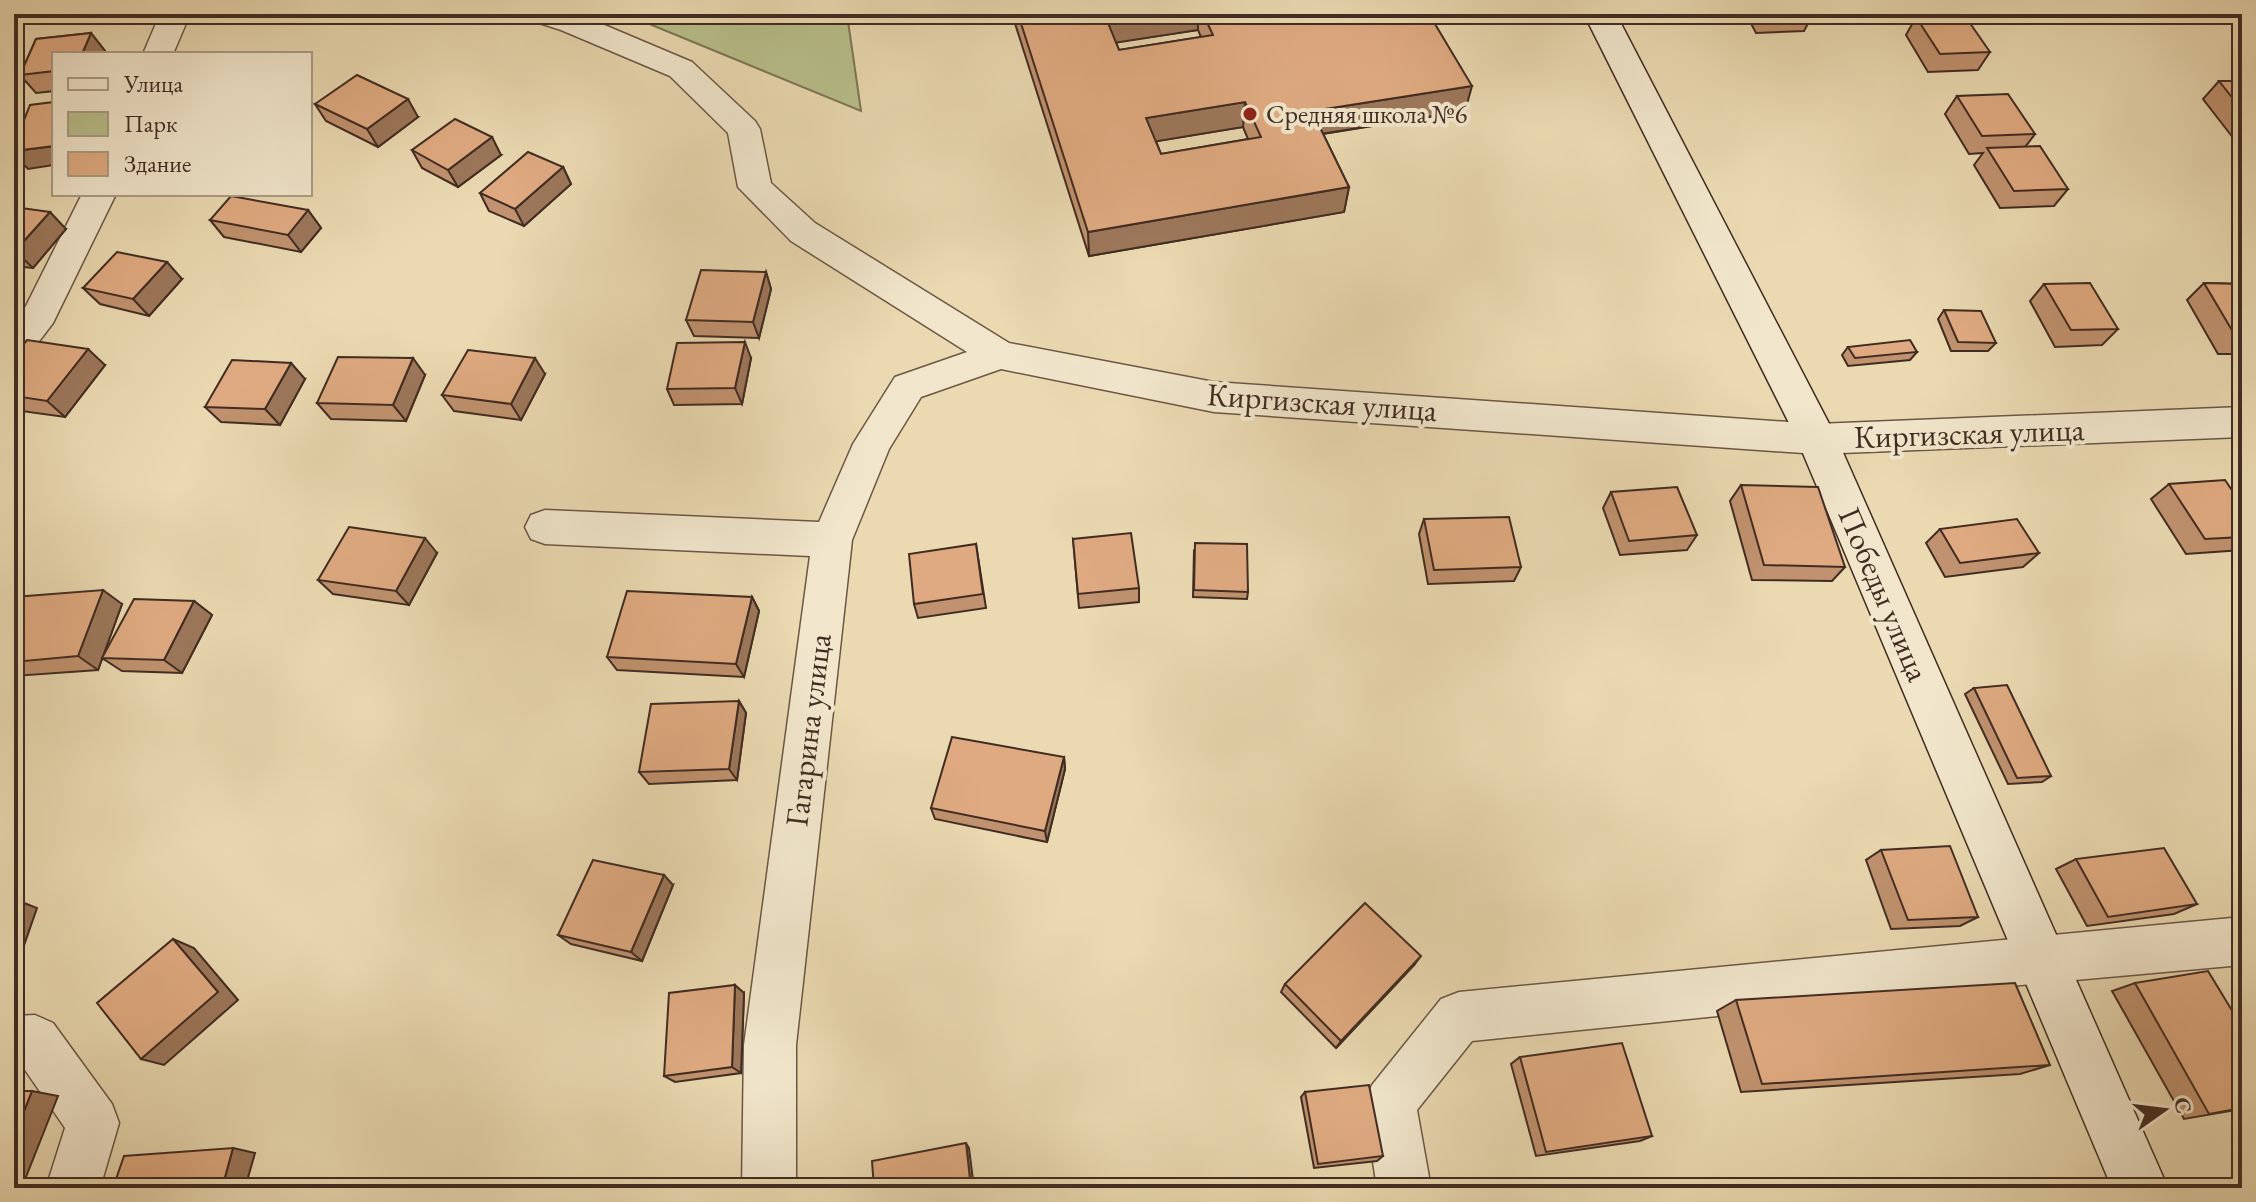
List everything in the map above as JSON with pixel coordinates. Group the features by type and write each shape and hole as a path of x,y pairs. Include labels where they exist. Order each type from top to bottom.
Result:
{"street":[{"path":"159,52 175,14"},
{"name":"Киргизская улица","path":"541,14 572,23 681,69 744,129 755,187 803,232 1000,355 1214,397 1817,439 2242,422"},
{"name":"Победы улица","path":"1600,14 1817,439 2140,1188"},
{"path":"14,347 40,314 98,196"},
{"name":"Гагарина улица","path":"769,1188 770,1045 832,540 872,444 908,387 1000,355"},
{"path":"545,527 832,540"},
{"path":"1404,1188 1390,1103 1459,1017 2042,958 2242,941"},
{"path":"14,1042 35,1041 93,1123 73,1188"}],"green space":[{"path":"625,14 847,14 861,111"}],"building":[{"path":"1018,14 1136,14 1106,18 1119,50 1213,35 1203,14 1262,14 1264,19 1297,14 1429,14 1472,86 1312,111 1349,187 1088,232","holes":["1245,102 1261,137 1161,154 1146,118"]},
{"path":"1965,16 1990,52 1940,54 1916,17"},
{"path":"91,33 83,52 52,52 52,71 20,75 36,39"},
{"path":"357,75 408,99 367,129 315,104"},
{"path":"2219,81 2242,81 2242,110"},
{"path":"2008,94 2035,134 1982,136 1957,96"},
{"path":"52,102 52,146 14,151 14,145 30,105"},
{"path":"455,119 492,137 448,170 412,150"},
{"path":"2040,146 2068,189 2014,191 1987,148"},
{"path":"528,152 563,167 515,209 480,193"},
{"path":"231,196 308,210 288,235 210,220"},
{"path":"14,207 50,212 15,251 14,251"},
{"path":"117,252 167,262 133,299 83,288"},
{"path":"701,270 766,272 753,322 686,320"},
{"path":"2090,283 2118,329 2071,330 2044,284"},
{"path":"2204,283 2242,284 2242,337 2236,337"},
{"path":"1944,310 1981,311 1996,343 1958,342"},
{"path":"27,340 88,349 47,401 14,396 14,356"},
{"path":"1910,340 1917,352 1855,358 1848,347"},
{"path":"745,342 735,388 667,389 677,343"},
{"path":"468,350 535,358 511,404 442,395"},
{"path":"338,357 413,358 393,405 317,403"},
{"path":"232,360 291,363 265,409 205,407"},
{"path":"2225,480 2242,505 2242,537 2205,539 2169,484"},
{"path":"1741,485 1818,487 1845,567 1764,565"},
{"path":"1677,487 1697,535 1629,541 1611,492"},
{"path":"1509,517 1521,567 1434,570 1424,519"},
{"path":"2017,519 2039,553 1960,563 1940,529"},
{"path":"349,527 425,538 396,591 318,580"},
{"path":"1131,533 1139,588 1078,594 1073,539"},
{"path":"1195,543 1247,544 1248,592 1194,590"},
{"path":"976,544 983,594 914,604 909,554"},
{"path":"103,590 78,656 14,662 14,597"},
{"path":"627,591 752,597 736,664 607,657"},
{"path":"134,599 194,601 164,660 102,658"},
{"path":"2007,685 2051,776 2017,778 1974,688"},
{"path":"739,701 729,769 639,772 651,704"},
{"path":"952,737 1064,757 1045,831 931,808"},
{"path":"1950,846 1978,917 1908,920 1881,850"},
{"path":"2164,848 2197,904 2108,917 2076,859"},
{"path":"593,860 664,875 631,952 558,935"},
{"path":"1365,903 1421,956 1341,1041 1285,984"},
{"path":"173,939 218,992 141,1059 97,1003"},
{"path":"2208,971 2242,1027 2242,1108 2209,1114 2135,983"},
{"path":"2015,983 2050,1065 1762,1084 1736,1000"},
{"path":"735,985 732,1067 664,1076 669,993"},
{"path":"1622,1043 1652,1136 1546,1152 1520,1057"},
{"path":"1369,1085 1383,1156 1318,1164 1305,1092"},
{"path":"14,1091 32,1091 14,1136"},
{"path":"966,1143 971,1188 874,1188 872,1161"},
{"path":"233,1148 222,1188 113,1188 124,1156"}],"place":[{"name":"Средняя школа №6","path":"1250,114"}]}
